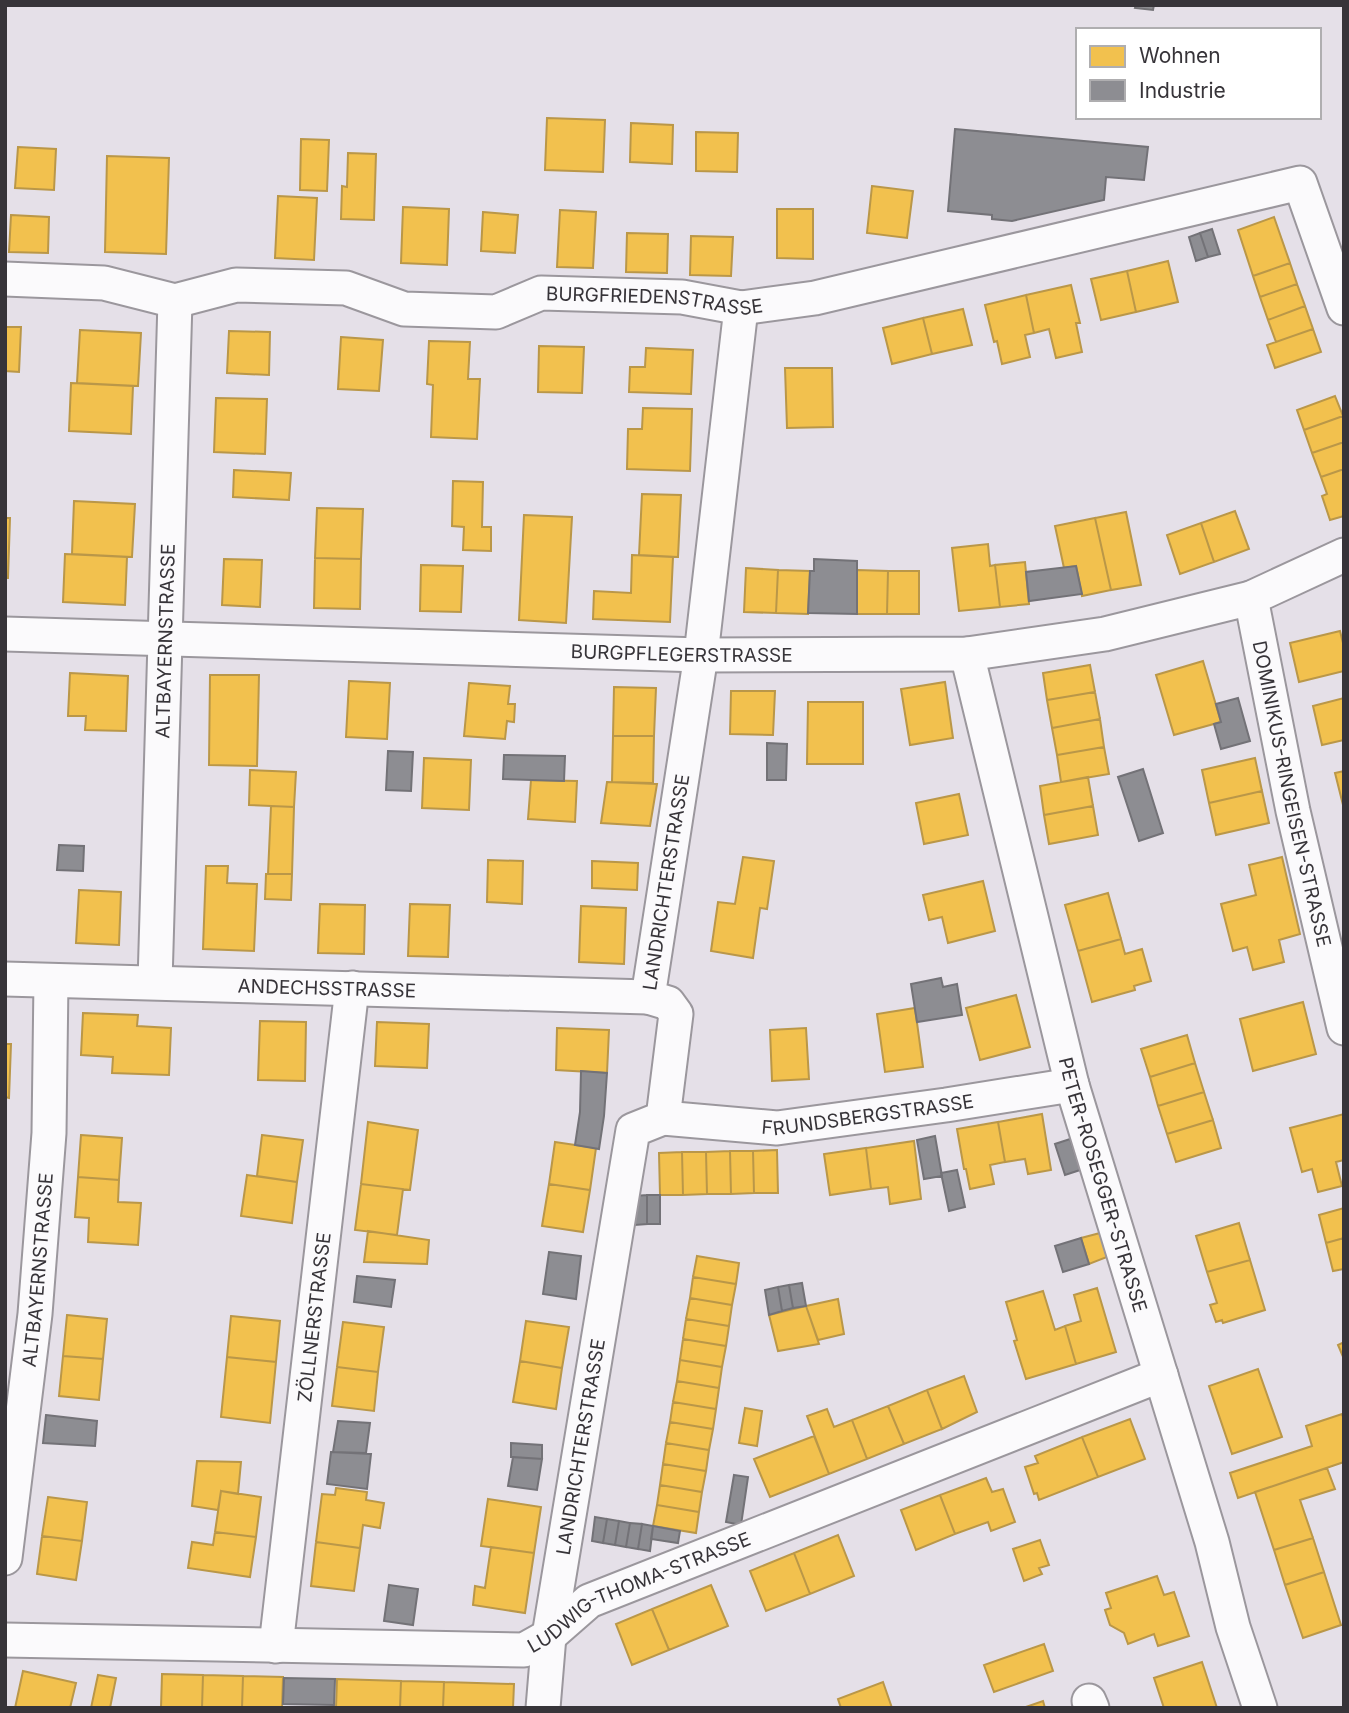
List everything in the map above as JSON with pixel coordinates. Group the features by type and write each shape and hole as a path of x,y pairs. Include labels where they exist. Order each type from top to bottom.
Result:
{"street":[{"name":"BURGFRIEDENSTRASSE","path":"5,279 104,283 175,301 236,285 345,288 404,309 496,312 541,293 682,297 741,308 815,298 1300,183 1344,308"},
{"name":"ALTBAYERNSTRASSE","path":"155,982 175,301"},
{"name":"LANDRICHTERSTRASSE","path":"543,1708 549,1636 632,1130 663,1118 676,1014 668,1003 648,997 701,655 741,308"},
{"name":"BURGPFLEGERSTRASSE","path":"5,634 701,655 967,654 1105,634 1251,598 1344,555"},
{"name":"DOMINIKUS-RINGEISEN-STRASSE","path":"1251,598 1293,811 1344,1028"},
{"name":"PETER-ROSEGGER-STRASSE","path":"967,654 1072,1085 1212,1542 1233,1627 1260,1708"},
{"name":"ANDECHSSTRASSE","path":"5,979 648,997"},
{"name":"ALTBAYERNSTRASSE","path":"5,1558 20,1314 49,1133 51,981"},
{"name":"ZÖLLNERSTRASSE","path":"276,1646 352,988"},
{"name":"FRUNDSBERGSTRASSE","path":"663,1118 777,1128 1072,1085"},
{"name":"LUDWIG-THOMA-STRASSE","path":"5,1640 524,1650 549,1636 589,1601 1161,1375"}],"building: Wohnen":[{"path":"547,118 605,120 603,172 545,170"},
{"path":"631,123 673,125 672,164 630,162"},
{"path":"696,132 738,133 737,172 696,171"},
{"path":"301,139 329,140 327,191 300,190"},
{"path":"18,147 56,149 54,190 15,188"},
{"path":"348,153 376,154 374,220 341,219 342,186 347,187"},
{"path":"107,156 169,158 166,254 105,252"},
{"path":"872,186 913,191 907,238 867,233"},
{"path":"278,196 317,198 314,260 275,258"},
{"path":"403,207 449,209 447,265 401,263"},
{"path":"777,209 813,209 813,259 777,258"},
{"path":"560,210 596,212 593,268 557,267"},
{"path":"483,212 518,215 515,253 481,251"},
{"path":"11,215 49,217 48,253 9,252"},
{"path":"1274,217 1290,263 1253,276 1238,230"},
{"path":"627,233 668,234 667,273 626,272"},
{"path":"691,236 733,237 731,276 690,275"},
{"path":"1168,261 1178,302 1136,312 1127,271"},
{"path":"1290,263 1297,284 1260,297 1253,276"},
{"path":"1127,271 1136,312 1101,320 1091,279"},
{"path":"1297,284 1305,306 1268,320 1260,297"},
{"path":"1071,285 1080,323 1076,323 1082,352 1056,358 1049,329 1034,333 1026,295"},
{"path":"1026,295 1034,333 1025,335 1030,357 1002,364 985,305"},
{"path":"1305,306 1313,329 1276,342 1268,320"},
{"path":"963,309 972,345 932,354 923,318"},
{"path":"923,318 932,354 892,364 883,328"},
{"path":"5,327 21,327 19,372 5,371"},
{"path":"1313,329 1321,352 1275,368 1267,345"},
{"path":"80,330 141,333 138,386 77,383"},
{"path":"229,331 270,332 269,375 227,373"},
{"path":"341,337 383,340 379,391 338,389"},
{"path":"429,341 470,342 468,379 480,379 477,439 431,437 433,385 427,384"},
{"path":"539,346 584,347 582,393 538,392"},
{"path":"646,348 693,350 691,394 629,392 630,367 645,367"},
{"path":"785,368 832,368 833,427 787,428"},
{"path":"71,383 133,386 131,434 69,431"},
{"path":"1335,396 1343,416 1304,430 1297,410"},
{"path":"216,398 267,399 265,454 214,452"},
{"path":"643,408 692,409 690,471 627,469 628,429 642,429"},
{"path":"1343,416 1344,442 1312,453 1304,430"},
{"path":"1344,442 1344,469 1321,477 1312,453"},
{"path":"1344,469 1344,516 1330,520 1322,496 1327,494 1321,477"},
{"path":"234,470 291,473 289,500 233,497"},
{"path":"453,481 483,482 482,527 491,527 491,551 463,550 464,527 452,526"},
{"path":"642,494 681,495 678,557 639,555"},
{"path":"74,501 135,504 132,557 72,554"},
{"path":"317,508 363,509 361,559 315,558"},
{"path":"1235,511 1249,549 1214,562 1201,523"},
{"path":"1126,512 1141,585 1111,590 1095,518"},
{"path":"524,515 572,517 566,623 519,620"},
{"path":"5,518 10,518 8,578 5,578"},
{"path":"1095,518 1111,590 1082,596 1076,566 1064,568 1055,526"},
{"path":"1201,523 1214,562 1180,574 1167,535"},
{"path":"988,544 990,566 995,565 1000,607 959,611 952,548"},
{"path":"65,554 127,557 125,605 63,602"},
{"path":"632,555 673,557 670,622 593,619 594,591 631,593"},
{"path":"315,558 361,559 360,609 314,608"},
{"path":"224,559 262,560 260,607 222,605"},
{"path":"1025,562 1029,604 1000,607 995,565"},
{"path":"421,565 463,566 461,612 420,611"},
{"path":"746,568 778,570 776,613 744,612"},
{"path":"778,570 810,571 808,614 776,613"},
{"path":"857,570 888,571 887,614 857,614"},
{"path":"888,571 919,571 919,614 887,614"},
{"path":"1340,631 1344,647 1344,671 1299,682 1290,643"},
{"path":"1203,661 1221,722 1174,735 1156,675"},
{"path":"1090,665 1095,692 1047,700 1043,673"},
{"path":"70,673 128,676 126,731 85,730 86,716 68,716"},
{"path":"210,675 259,675 257,766 209,765"},
{"path":"349,681 390,683 387,739 346,737"},
{"path":"945,682 953,738 910,745 901,689"},
{"path":"469,683 510,686 508,704 515,704 514,722 507,721 505,739 464,736"},
{"path":"614,687 656,688 654,736 613,736"},
{"path":"731,691 775,691 773,735 730,734"},
{"path":"1095,692 1100,719 1052,728 1047,700"},
{"path":"1344,698 1344,740 1322,745 1313,706"},
{"path":"808,702 863,702 863,764 807,764"},
{"path":"1100,719 1104,747 1057,755 1052,728"},
{"path":"613,736 654,736 653,783 612,782"},
{"path":"1104,747 1109,774 1061,782 1057,755"},
{"path":"424,758 471,760 469,810 422,808"},
{"path":"1255,758 1262,791 1209,803 1202,770"},
{"path":"250,770 296,772 294,807 249,805"},
{"path":"1344,771 1344,805 1343,805 1335,773"},
{"path":"1088,777 1093,806 1044,815 1040,786"},
{"path":"531,780 577,781 575,822 528,819"},
{"path":"607,782 657,784 650,826 601,823"},
{"path":"1262,791 1269,823 1216,835 1209,803"},
{"path":"959,794 968,835 924,844 916,803"},
{"path":"271,806 294,807 292,874 268,874"},
{"path":"1093,806 1098,835 1049,844 1044,815"},
{"path":"743,857 774,861 767,909 760,908 753,958 711,951 718,902 735,904"},
{"path":"1282,857 1300,934 1279,940 1284,962 1253,970 1247,947 1233,951 1221,904 1256,895 1249,865"},
{"path":"488,860 523,861 522,904 487,902"},
{"path":"592,861 638,863 637,890 592,888"},
{"path":"206,866 228,866 227,883 257,884 254,951 203,949"},
{"path":"266,874 292,874 291,900 265,899"},
{"path":"983,881 995,931 948,943 942,917 929,920 923,895"},
{"path":"79,890 121,892 119,945 76,943"},
{"path":"1108,893 1121,939 1078,951 1065,905"},
{"path":"320,904 365,905 364,954 318,953"},
{"path":"410,904 450,905 448,957 408,956"},
{"path":"581,906 626,908 624,964 579,962"},
{"path":"1121,939 1125,954 1142,949 1151,981 1134,986 1135,990 1092,1002 1078,951"},
{"path":"1016,995 1030,1047 980,1060 966,1008"},
{"path":"1303,1002 1316,1054 1253,1071 1240,1019"},
{"path":"915,1008 923,1067 885,1072 877,1014"},
{"path":"83,1013 138,1015 137,1026 171,1028 169,1075 112,1073 113,1057 81,1055"},
{"path":"260,1021 306,1022 305,1081 258,1080"},
{"path":"377,1022 429,1024 427,1068 375,1066"},
{"path":"557,1028 609,1030 607,1073 556,1070"},
{"path":"806,1028 809,1079 772,1081 770,1030"},
{"path":"1187,1035 1195,1063 1150,1077 1141,1049"},
{"path":"5,1044 11,1044 9,1098 5,1097"},
{"path":"1195,1063 1204,1092 1158,1106 1150,1077"},
{"path":"1204,1092 1213,1120 1167,1134 1158,1106"},
{"path":"1042,1114 1051,1170 1028,1174 1025,1159 1005,1162 998,1122"},
{"path":"1344,1114 1344,1160 1336,1162 1342,1186 1318,1192 1312,1169 1302,1172 1290,1128"},
{"path":"1213,1120 1221,1148 1176,1162 1167,1134"},
{"path":"368,1122 418,1130 410,1190 361,1184"},
{"path":"998,1122 1005,1162 990,1165 994,1184 970,1189 957,1129"},
{"path":"81,1135 122,1138 119,1180 78,1177"},
{"path":"262,1135 303,1140 297,1182 257,1176"},
{"path":"914,1141 921,1199 890,1204 888,1187 871,1189 866,1148"},
{"path":"555,1142 596,1148 590,1190 549,1184"},
{"path":"866,1148 871,1189 830,1195 824,1154"},
{"path":"777,1150 778,1193 754,1193 753,1151"},
{"path":"730,1151 731,1194 707,1194 706,1152"},
{"path":"730,1151 753,1151 754,1193 731,1194"},
{"path":"682,1152 683,1195 660,1195 659,1153"},
{"path":"682,1152 706,1152 707,1194 683,1195"},
{"path":"247,1175 297,1182 292,1223 241,1216"},
{"path":"78,1177 119,1180 118,1202 141,1203 138,1245 88,1242 89,1218 75,1217"},
{"path":"361,1184 403,1189 397,1235 355,1230"},
{"path":"549,1184 590,1190 583,1232 542,1226"},
{"path":"1344,1208 1344,1238 1326,1243 1319,1215"},
{"path":"1239,1223 1250,1260 1207,1272 1196,1236"},
{"path":"368,1231 429,1240 427,1264 364,1262"},
{"path":"1100,1233 1107,1257 1089,1264 1081,1238"},
{"path":"1344,1238 1344,1269 1333,1271 1326,1243"},
{"path":"697,1256 739,1263 736,1284 693,1277"},
{"path":"1250,1260 1265,1310 1223,1323 1222,1320 1216,1322 1210,1305 1217,1303 1207,1272"},
{"path":"693,1277 736,1284 732,1305 690,1298"},
{"path":"1097,1288 1116,1352 1076,1364 1065,1326 1081,1321 1074,1295"},
{"path":"1043,1291 1055,1330 1065,1326 1076,1364 1026,1379 1006,1302"},
{"path":"690,1298 732,1305 729,1326 686,1319"},
{"path":"838,1299 844,1334 818,1340 806,1306"},
{"path":"806,1306 819,1344 778,1351 769,1315"},
{"path":"67,1315 107,1319 103,1359 63,1356"},
{"path":"231,1316 280,1321 276,1362 227,1357"},
{"path":"686,1319 729,1326 726,1346 683,1339"},
{"path":"526,1321 569,1327 562,1368 520,1361"},
{"path":"343,1322 384,1327 378,1372 337,1367"},
{"path":"683,1339 726,1346 722,1367 680,1360"},
{"path":"1344,1342 1344,1359 1338,1345"},
{"path":"63,1356 103,1359 99,1400 59,1396"},
{"path":"227,1357 276,1362 270,1423 221,1417"},
{"path":"680,1360 722,1367 719,1388 677,1381"},
{"path":"520,1361 562,1368 556,1409 513,1402"},
{"path":"337,1367 378,1372 374,1411 332,1406"},
{"path":"1258,1369 1282,1437 1232,1454 1209,1386"},
{"path":"964,1376 977,1412 942,1429 927,1390"},
{"path":"677,1381 719,1388 716,1409 673,1402"},
{"path":"927,1390 942,1429 904,1444 888,1406"},
{"path":"673,1402 716,1409 713,1429 670,1422"},
{"path":"888,1406 904,1444 867,1459 852,1420"},
{"path":"745,1408 762,1411 757,1446 739,1443"},
{"path":"827,1409 834,1427 852,1420 867,1459 829,1474 807,1416"},
{"path":"1342,1414 1344,1462 1238,1498 1230,1473 1312,1446 1306,1426"},
{"path":"1130,1419 1145,1459 1098,1477 1082,1437"},
{"path":"670,1422 713,1429 709,1450 666,1443"},
{"path":"814,1436 829,1474 770,1497 754,1459"},
{"path":"1082,1437 1098,1477 1039,1500 1037,1493 1034,1494 1025,1467 1038,1463 1035,1456"},
{"path":"666,1443 709,1450 706,1471 663,1464"},
{"path":"197,1461 241,1462 238,1494 221,1491 218,1510 192,1506"},
{"path":"663,1464 706,1471 702,1492 660,1485"},
{"path":"1327,1468 1335,1489 1300,1500 1313,1538 1274,1550 1255,1492"},
{"path":"986,1478 992,1492 1003,1489 1015,1522 991,1531 988,1522 955,1534 940,1495"},
{"path":"660,1485 702,1492 699,1512 657,1505"},
{"path":"336,1488 367,1492 366,1500 384,1503 380,1528 363,1525 360,1548 316,1542 322,1494 335,1495"},
{"path":"221,1491 261,1497 256,1537 215,1532"},
{"path":"940,1495 955,1534 916,1550 901,1510"},
{"path":"48,1497 87,1502 82,1541 42,1536"},
{"path":"488,1499 541,1507 534,1553 481,1546"},
{"path":"657,1505 699,1512 696,1533 653,1526"},
{"path":"215,1532 256,1537 250,1577 188,1568 192,1542 213,1545"},
{"path":"838,1535 854,1576 810,1594 794,1553"},
{"path":"42,1536 82,1541 76,1580 37,1574"},
{"path":"1313,1538 1324,1572 1285,1585 1274,1550"},
{"path":"1040,1540 1049,1565 1039,1568 1042,1574 1024,1581 1013,1549"},
{"path":"316,1542 360,1548 354,1591 311,1586"},
{"path":"491,1547 534,1553 525,1613 473,1605 475,1586 485,1588"},
{"path":"794,1553 810,1594 766,1611 750,1571"},
{"path":"1324,1572 1341,1625 1303,1638 1285,1585"},
{"path":"1157,1576 1164,1595 1174,1592 1189,1636 1158,1646 1154,1634 1128,1644 1124,1633 1110,1625 1105,1610 1111,1608 1106,1593"},
{"path":"711,1585 728,1626 669,1650 652,1609"},
{"path":"652,1609 669,1650 632,1665 616,1624"},
{"path":"1044,1644 1053,1671 994,1692 984,1665"},
{"path":"1202,1662 1217,1708 1164,1708 1154,1678"},
{"path":"23,1671 76,1683 70,1708 15,1708"},
{"path":"162,1674 203,1675 202,1708 161,1708"},
{"path":"98,1675 116,1678 110,1708 91,1708"},
{"path":"203,1675 243,1676 242,1708 202,1708"},
{"path":"243,1676 283,1677 282,1708 242,1708"},
{"path":"337,1679 401,1681 400,1708 336,1708"},
{"path":"401,1681 444,1682 443,1708 400,1708"},
{"path":"444,1682 514,1684 513,1708 443,1708"},
{"path":"883,1682 892,1708 841,1708 838,1699"},
{"path":"1043,1701 1045,1708 1023,1708"}],"building: Industrie":[{"path":"1136,5 1154,5 1153,10 1135,8"},
{"path":"955,129 1148,147 1144,180 1106,177 1104,200 1012,221 992,219 992,215 948,211"},
{"path":"1212,229 1220,254 1208,257 1200,233"},
{"path":"1200,233 1208,257 1196,261 1189,237"},
{"path":"814,559 857,561 857,614 808,613 810,571 814,571"},
{"path":"1076,566 1082,594 1029,601 1026,572"},
{"path":"1238,698 1250,741 1221,749 1214,724 1221,722 1216,704"},
{"path":"767,743 787,744 786,780 767,780"},
{"path":"388,751 413,752 411,791 386,790"},
{"path":"504,755 565,756 564,781 503,779"},
{"path":"1143,769 1163,833 1139,841 1118,777"},
{"path":"59,845 84,846 83,871 57,870"},
{"path":"941,978 943,987 957,984 962,1015 917,1022 911,984"},
{"path":"581,1071 607,1073 599,1149 575,1145 580,1112"},
{"path":"935,1136 942,1176 924,1179 917,1140"},
{"path":"1070,1139 1080,1170 1065,1175 1055,1144"},
{"path":"957,1170 965,1207 949,1211 941,1173"},
{"path":"647,1195 660,1195 660,1224 647,1224"},
{"path":"647,1195 647,1224 635,1225 634,1196"},
{"path":"1081,1238 1089,1264 1063,1272 1055,1246"},
{"path":"549,1252 581,1256 576,1299 543,1294"},
{"path":"357,1276 395,1280 391,1307 354,1302"},
{"path":"802,1283 806,1306 793,1308 789,1285"},
{"path":"789,1285 793,1308 782,1311 778,1287"},
{"path":"778,1287 782,1311 769,1315 765,1290"},
{"path":"46,1415 97,1421 95,1446 43,1443"},
{"path":"338,1421 370,1423 366,1453 333,1452"},
{"path":"511,1443 542,1445 542,1459 511,1457"},
{"path":"331,1452 371,1454 367,1489 327,1484"},
{"path":"513,1457 542,1459 537,1490 508,1486"},
{"path":"734,1475 748,1477 741,1525 726,1522"},
{"path":"595,1517 607,1519 603,1543 592,1541"},
{"path":"607,1519 619,1521 615,1545 603,1543"},
{"path":"619,1521 630,1523 626,1547 615,1545"},
{"path":"630,1523 642,1524 638,1549 626,1547"},
{"path":"642,1524 653,1526 650,1551 638,1549"},
{"path":"653,1526 680,1531 678,1543 651,1539"},
{"path":"389,1585 418,1589 413,1625 384,1621"},
{"path":"284,1678 335,1679 334,1705 283,1704"}]}
